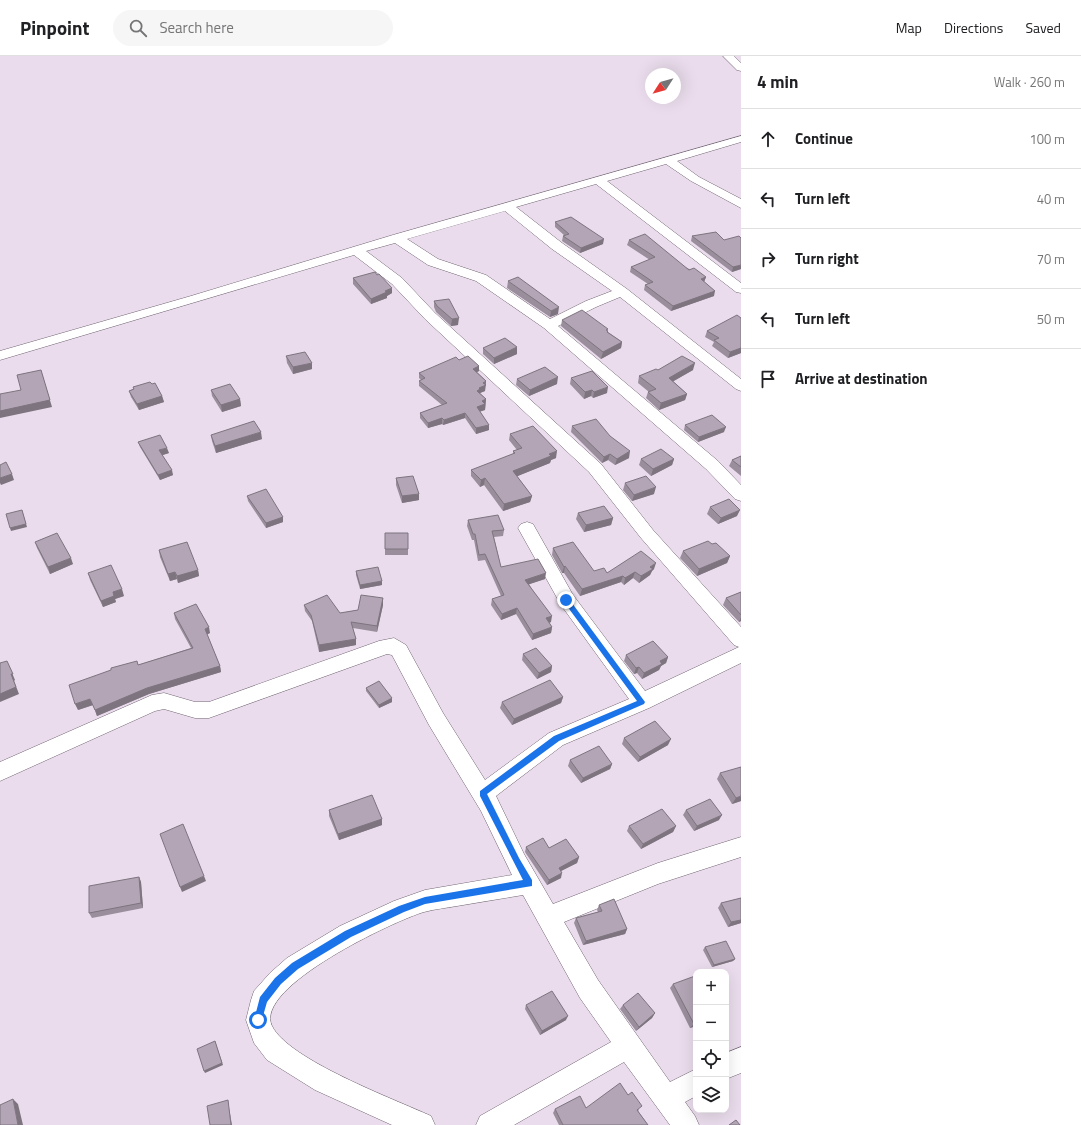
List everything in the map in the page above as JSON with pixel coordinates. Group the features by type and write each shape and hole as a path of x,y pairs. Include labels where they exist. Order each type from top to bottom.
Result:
{"street":[{"path":"728,56 741,68"},
{"path":"0,356 356,250 741,139"},
{"path":"669,161 695,179 741,204"},
{"path":"598,180 741,289"},
{"path":"507,206 558,246 622,292 741,386"},
{"path":"397,238 433,262 480,278 549,325 712,465 741,495"},
{"path":"356,250 397,281 430,316 590,463 647,534 741,640"},
{"path":"549,325 591,304 622,292"},
{"path":"527,528 566,600 642,702"},
{"path":"0,772 152,703 164,701 195,710 209,710 386,646 394,646 399,650 436,719 489,804 516,861 589,989 628,1046 686,1125"},
{"path":"482,794 556,739 642,702 741,654"},
{"path":"548,917 658,874 741,846"},
{"path":"422,1125 324,1081 276,1051 263,1034 258,1020 263,1000 278,981 295,966 348,934 402,909 425,900 529,883"},
{"path":"489,1125 628,1046"},
{"path":"729,1065 741,1060"},
{"path":"667,1098 693,1084"}],"building":[{"path":"571,217 604,239 581,248 563,236 569,234 555,222"},
{"path":"716,232 724,240 739,236 741,238 741,265 733,267 692,236"},
{"path":"645,234 689,270 694,268 706,277 701,279 715,291 673,306 645,285 653,282 631,267 655,257 629,240"},
{"path":"375,272 377,275 379,274 392,288 385,291 387,292 371,299 353,278"},
{"path":"518,277 559,307 551,311 508,281"},
{"path":"449,299 459,318 452,319 437,306 434,301"},
{"path":"582,310 608,329 606,330 608,331 607,332 622,342 603,352 562,320"},
{"path":"737,315 741,318 741,348 730,352 714,340 719,338 707,331"},
{"path":"505,338 517,347 494,358 483,348"},
{"path":"305,352 312,363 293,367 286,356"},
{"path":"468,356 479,366 473,369 486,381 483,383 486,385 479,388 480,389 477,391 486,399 482,401 485,404 477,407 489,425 476,428 465,413 444,420 442,418 428,423 420,413 447,403 419,381 425,378 419,373 456,357 459,360"},
{"path":"682,356 695,363 669,378 687,394 661,403 648,392 656,389 639,376 656,369 658,370"},
{"path":"545,367 558,377 530,390 517,379"},
{"path":"41,370 50,400 0,411 0,394 21,390 17,375"},
{"path":"592,371 608,387 594,392 592,390 585,392 571,378"},
{"path":"150,382 152,384 155,383 162,396 137,404 129,391 134,389 133,387"},
{"path":"230,384 240,399 221,405 211,390"},
{"path":"712,415 726,427 699,437 685,425"},
{"path":"596,419 610,436 630,451 617,459 610,454 604,457 572,426"},
{"path":"254,421 261,432 215,446 211,435"},
{"path":"533,426 557,451 549,454 551,456 513,471 532,496 504,504 485,478 481,480 471,470 515,453 513,451 522,448 510,434"},
{"path":"160,435 167,448 159,450 172,470 158,475 138,442"},
{"path":"661,449 674,459 653,469 641,459"},
{"path":"741,456 741,467 732,460"},
{"path":"6,462 12,474 0,478 0,465"},
{"path":"413,476 419,494 402,496 396,478"},
{"path":"646,476 656,487 634,495 625,483"},
{"path":"266,489 283,517 266,523 247,496"},
{"path":"729,499 740,510 721,518 710,507"},
{"path":"604,506 613,518 586,525 578,513"},
{"path":"22,510 26,524 10,528 6,514"},
{"path":"498,515 504,530 492,531 501,567 538,559 546,573 525,580 552,616 546,618 552,627 533,634 517,608 502,614 492,599 504,595 485,554 479,555 475,534 473,534 468,520"},
{"path":"57,533 71,558 48,567 35,542"},
{"path":"385,533 408,533 408,549 385,549"},
{"path":"708,541 712,544 716,543 730,556 699,569 683,551"},
{"path":"187,542 198,570 177,576 175,572 168,574 159,550"},
{"path":"573,542 594,571 604,568 607,573 641,551 656,563 650,567 653,569 641,576 635,572 625,578 623,576 582,589 565,566 564,567 553,548"},
{"path":"111,565 122,589 113,592 114,596 101,601 88,573"},
{"path":"378,567 382,581 360,585 356,571"},
{"path":"741,592 741,615 726,598"},
{"path":"327,595 340,613 358,610 361,595 383,598 377,626 351,622 356,639 319,645 311,615 304,605"},
{"path":"196,604 209,627 205,629 220,666 147,688 95,710 90,699 75,704 69,685 111,670 111,668 137,661 138,665 193,648 174,613"},
{"path":"653,641 668,657 660,661 662,664 644,673 639,667 636,668 626,655"},
{"path":"536,648 552,666 539,673 523,654"},
{"path":"7,661 13,674 11,674 16,687 0,694 0,663"},
{"path":"550,680 563,697 514,719 502,702"},
{"path":"379,681 392,698 379,705 366,688"},
{"path":"655,721 671,739 640,757 624,738"},
{"path":"599,746 612,764 583,778 570,760"},
{"path":"741,767 741,796 736,798 720,773"},
{"path":"372,795 382,819 338,834 329,810"},
{"path":"710,799 722,815 697,826 686,810"},
{"path":"662,809 676,826 643,844 629,826"},
{"path":"183,824 204,876 180,887 160,834"},
{"path":"543,838 549,848 566,839 579,857 559,868 562,873 549,880 526,847"},
{"path":"139,877 141,903 89,913 89,886"},
{"path":"741,898 741,920 731,922 721,903"},
{"path":"614,899 627,929 586,941 576,918 602,911 599,905"},
{"path":"726,941 735,959 714,965 705,947"},
{"path":"693,977 693,1022 673,984"},
{"path":"552,991 568,1016 542,1031 526,1005"},
{"path":"638,993 655,1013 639,1027 623,1005"},
{"path":"215,1041 222,1063 204,1071 197,1049"},
{"path":"620,1083 628,1095 632,1092 642,1106 637,1110 648,1125 563,1125 555,1109 580,1096 586,1108"},
{"path":"13,1099 18,1125 0,1125 0,1105"},
{"path":"228,1100 231,1125 210,1125 207,1106"},
{"path":"736,1120 740,1125 729,1125"}],"route":[{"path":"258,1020 263,1000 278,981 295,966 348,934 425,900 529,883 516,861 489,804 482,794 556,739 642,702 566,600"}]}
